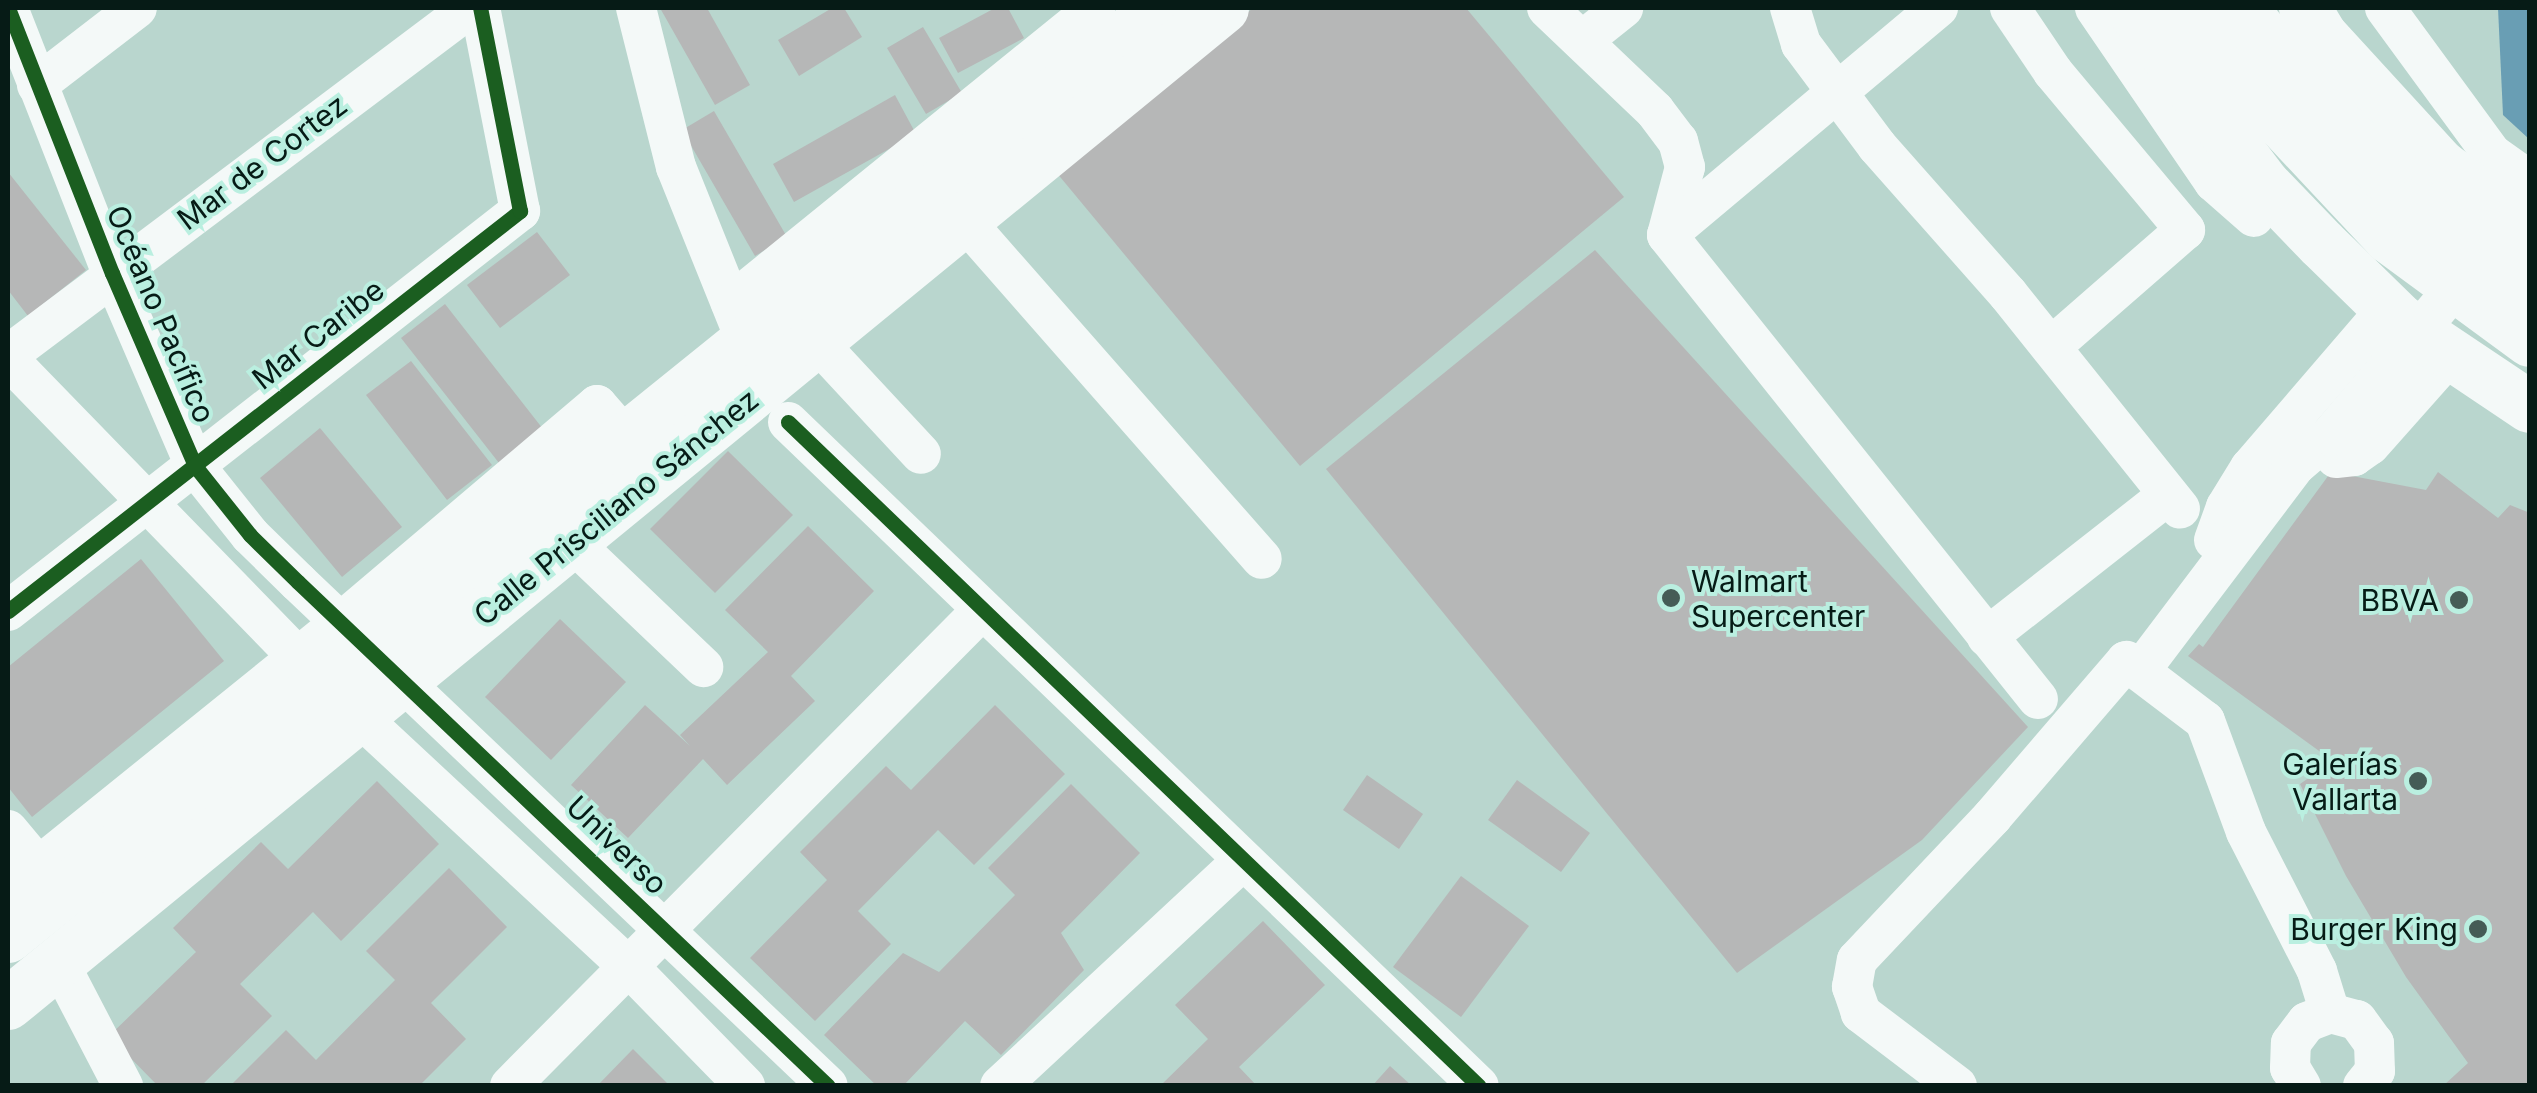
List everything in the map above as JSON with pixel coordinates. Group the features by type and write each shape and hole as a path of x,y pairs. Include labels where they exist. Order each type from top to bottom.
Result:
{"highway":[{"path":"2189,8 2227,62 2376,221 2489,237"},
{"path":"2240,8 2318,106 2417,206 2489,237 2530,288"},
{"path":"2489,237 2530,339"}],"main road":[{"name":"Calle Prisciliano Sánchez","path":"8,938 41,876 353,634 626,437 738,321 1160,8"},
{"name":"Calle Prisciliano Sánchez","path":"8,1004 1223,8"},
{"path":"2132,8 2265,185 2322,244 2417,333 2530,407"},
{"path":"2315,17 2440,166 2489,237"}],"street":[{"name":"Océano Pacífico","path":"8,8 112,273 195,466 250,535 353,634"},
{"path":"37,85 137,8"},
{"name":"Mar de Cortez","path":"8,357 112,273 470,8"},
{"name":"Mar Caribe","path":"8,610 520,211 480,8"},
{"path":"636,8 676,166 738,321 1095,8"},
{"path":"1547,8 1655,112 1678,141 1685,168 1667,235"},
{"path":"1582,40 1623,8"},
{"path":"1790,8 1801,44 1877,146 2051,347 2174,502 1988,638"},
{"path":"1667,235 1938,8"},
{"path":"2010,8 2052,72 2186,230"},
{"path":"2095,8 2214,182 2254,217 2322,244"},
{"path":"1957,1086 1861,1013 1852,986 1858,960 2134,666 2223,544 2336,458 2354,456 2370,445 2417,333 2489,237 2492,154 2385,8"},
{"path":"2051,347 2186,230 2254,217"},
{"path":"964,220 1262,559"},
{"path":"1667,235 2038,699"},
{"path":"2223,544 2226,507 2250,468 2417,333"},
{"path":"816,342 922,454"},
{"path":"8,357 310,669 630,968 746,1086"},
{"path":"788,422 1479,1086"},
{"path":"572,544 703,667"},
{"path":"510,1086 982,610"},
{"name":"Universo","path":"353,634 828,1086"},
{"path":"2134,666 2205,721 2246,832 2317,972 2330,1013"},
{"path":"8,830 41,876"},
{"path":"1000,1086 1243,860"},
{"path":"59,963 123,1086"},
{"path":"2301,1086 2290,1068 2291,1043 2306,1022 2330,1013 2358,1020 2374,1043 2374,1071 2364,1086"}],"water":[{"path":"2498,8 2529,8 2529,139 2503,115"}],"building":[{"path":"660,8 707,8 750,85 715,105"},
{"path":"832,8 844,8 862,37 799,76 778,40"},
{"path":"995,8 1008,8 1024,38 958,73 939,38"},
{"path":"1253,8 1466,8 1624,197 1300,466 1056,172"},
{"path":"923,27 962,93 926,114 887,48"},
{"path":"895,95 916,134 794,202 773,164"},
{"path":"714,111 787,237 755,256 682,130"},
{"path":"8,172 86,270 28,316 8,290"},
{"path":"537,232 570,275 500,328 467,285"},
{"name":"Walmart Supercenter","path":"1595,250 2028,727 1922,840 1737,973 1326,469"},
{"path":"445,304 543,429 499,463 401,338"},
{"path":"411,361 492,465 447,500 366,395"},
{"path":"320,428 402,527 342,577 260,478"},
{"path":"728,451 793,515 715,593 650,529"},
{"name":"Galerías Vallarta","path":"2331,472 2426,490 2438,472 2498,518 2510,505 2530,513 2530,1086 2443,1086 2468,1063 2406,977 2346,876 2300,784 2333,761 2188,656 2199,644 2203,647"},
{"path":"808,526 874,591 791,676 815,701 727,785 703,759 628,838 571,785 645,705 690,746 680,735 768,652 725,610"},
{"path":"141,559 224,661 32,817 8,787 8,667"},
{"path":"560,619 626,682 551,760 485,697"},
{"path":"995,705 1065,774 974,865 938,830 858,911 891,944 815,1021 750,958 827,880 800,852 886,766 911,790"},
{"path":"1367,775 1423,814 1399,849 1343,810"},
{"path":"1517,780 1590,833 1561,872 1488,820"},
{"path":"377,781 439,844 341,941 313,912 240,984 272,1016 201,1086 158,1086 109,1036 196,952 173,928 261,842 288,869"},
{"path":"1071,784 1140,853 1061,933 1084,970 1001,1055 965,1021 903,1086 877,1086 824,1035 903,953 939,972 1015,895 988,868"},
{"path":"449,868 507,927 431,1003 466,1039 419,1086 230,1086 286,1030 316,1060 395,980 366,951"},
{"path":"1461,876 1529,926 1461,1017 1393,967"},
{"path":"1263,921 1325,985 1239,1067 1257,1086 1160,1086 1208,1039 1175,1005"},
{"path":"633,1049 670,1086 597,1086"},
{"path":"1390,1066 1412,1086 1372,1086"}],"cycle path":[{"path":"8,8 112,273 195,466 250,535 828,1086"},
{"path":"8,611 520,211 480,8"},
{"path":"788,422 1479,1086"}],"place":[{"name":"Walmart Supercenter","path":"1671,598"},
{"name":"BBVA","path":"2459,600"},
{"name":"Galerías Vallarta","path":"2418,781"},
{"name":"Burger King","path":"2478,929"}]}
